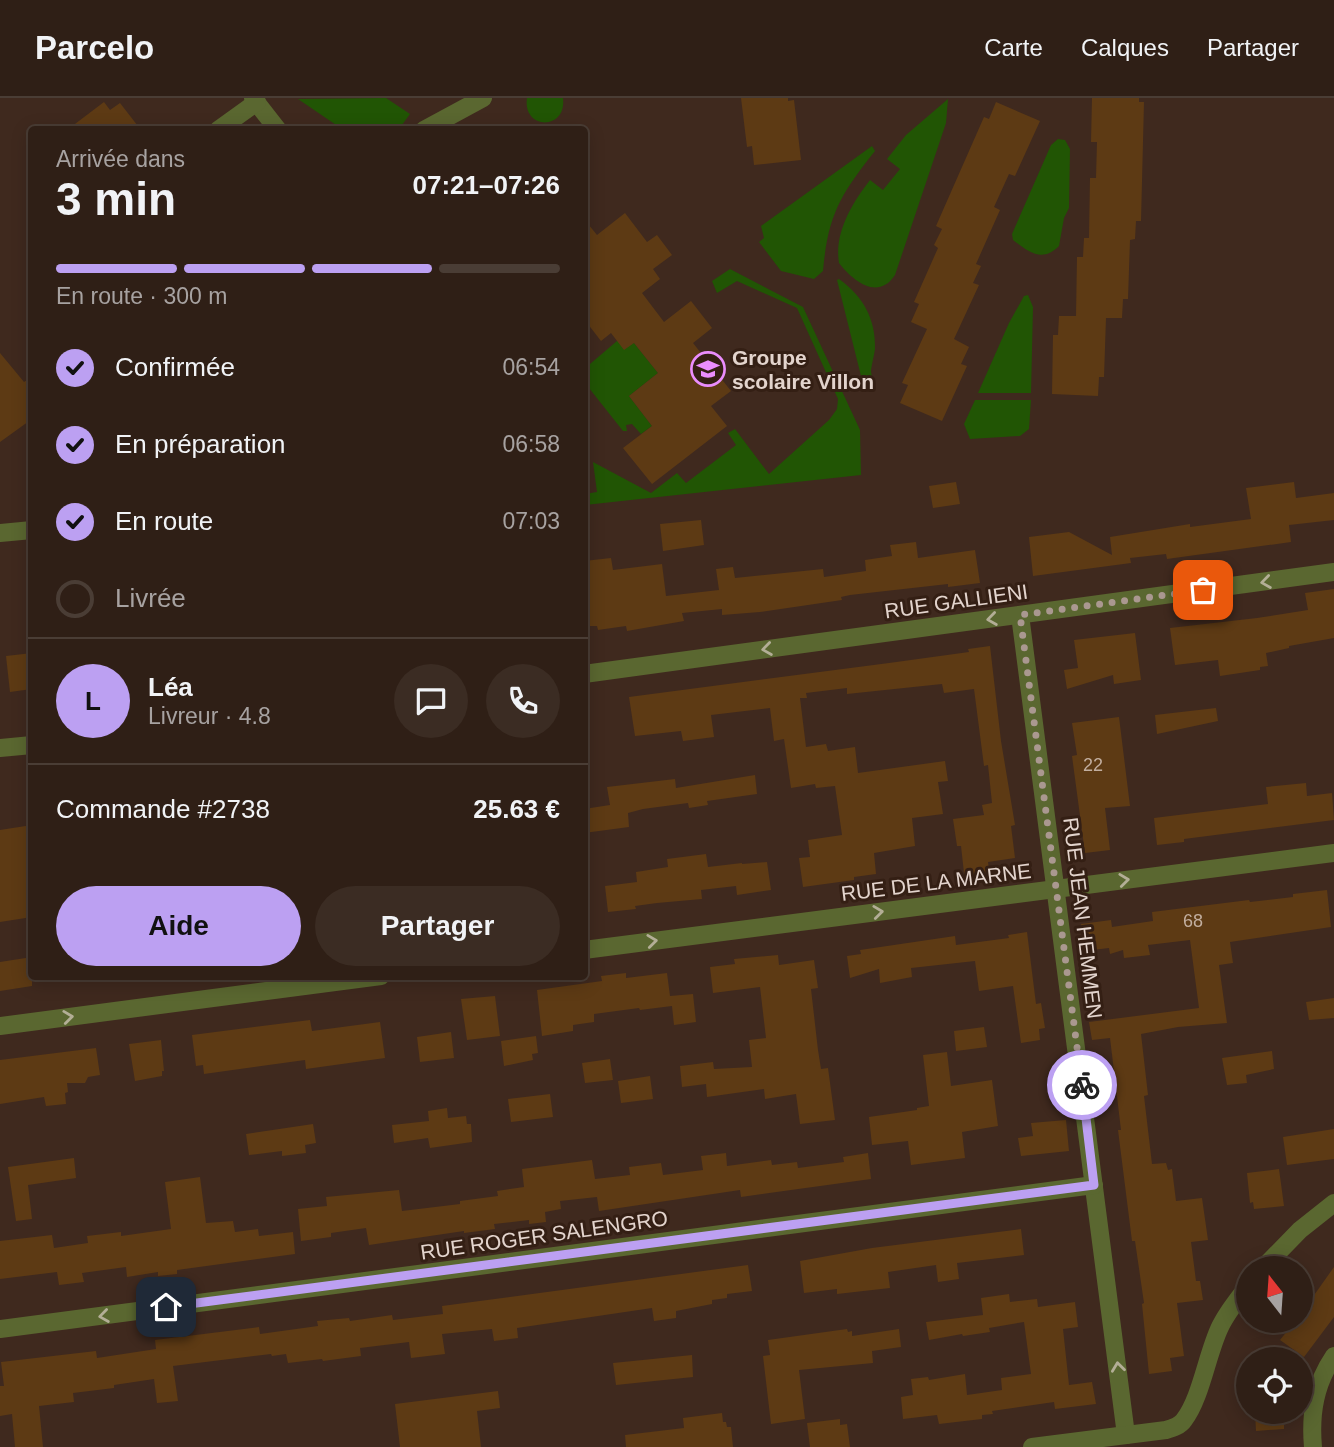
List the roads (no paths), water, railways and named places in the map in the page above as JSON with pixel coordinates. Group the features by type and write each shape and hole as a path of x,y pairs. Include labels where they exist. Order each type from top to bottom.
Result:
{"street":[{"path":"431,126 483,98"},
{"path":"223,126 255,100 275,126"},
{"path":"0,533 28,530"},
{"name":"RUE GALLIENI","path":"588,673 1334,572"},
{"name":"RUE JEAN HEMMEN","path":"1020,615 1126,1435"},
{"path":"0,748 28,745"},
{"name":"RUE DE LA MARNE","path":"588,949 1334,852"},
{"path":"0,1026 350,980"},
{"name":"RUE ROGER SALENGRO","path":"0,1329 1094,1185"},
{"path":"1275,1256 1300,1230 1334,1203"},
{"path":"1032,1447 1126,1435 1167,1439 1189,1412 1210,1349 1222,1323 1236,1303"},
{"path":"1313,1447 1313,1401 1322,1374 1334,1356"}],"place":[{"name":"Groupe scolaire Villon","path":"708,369"}]}
